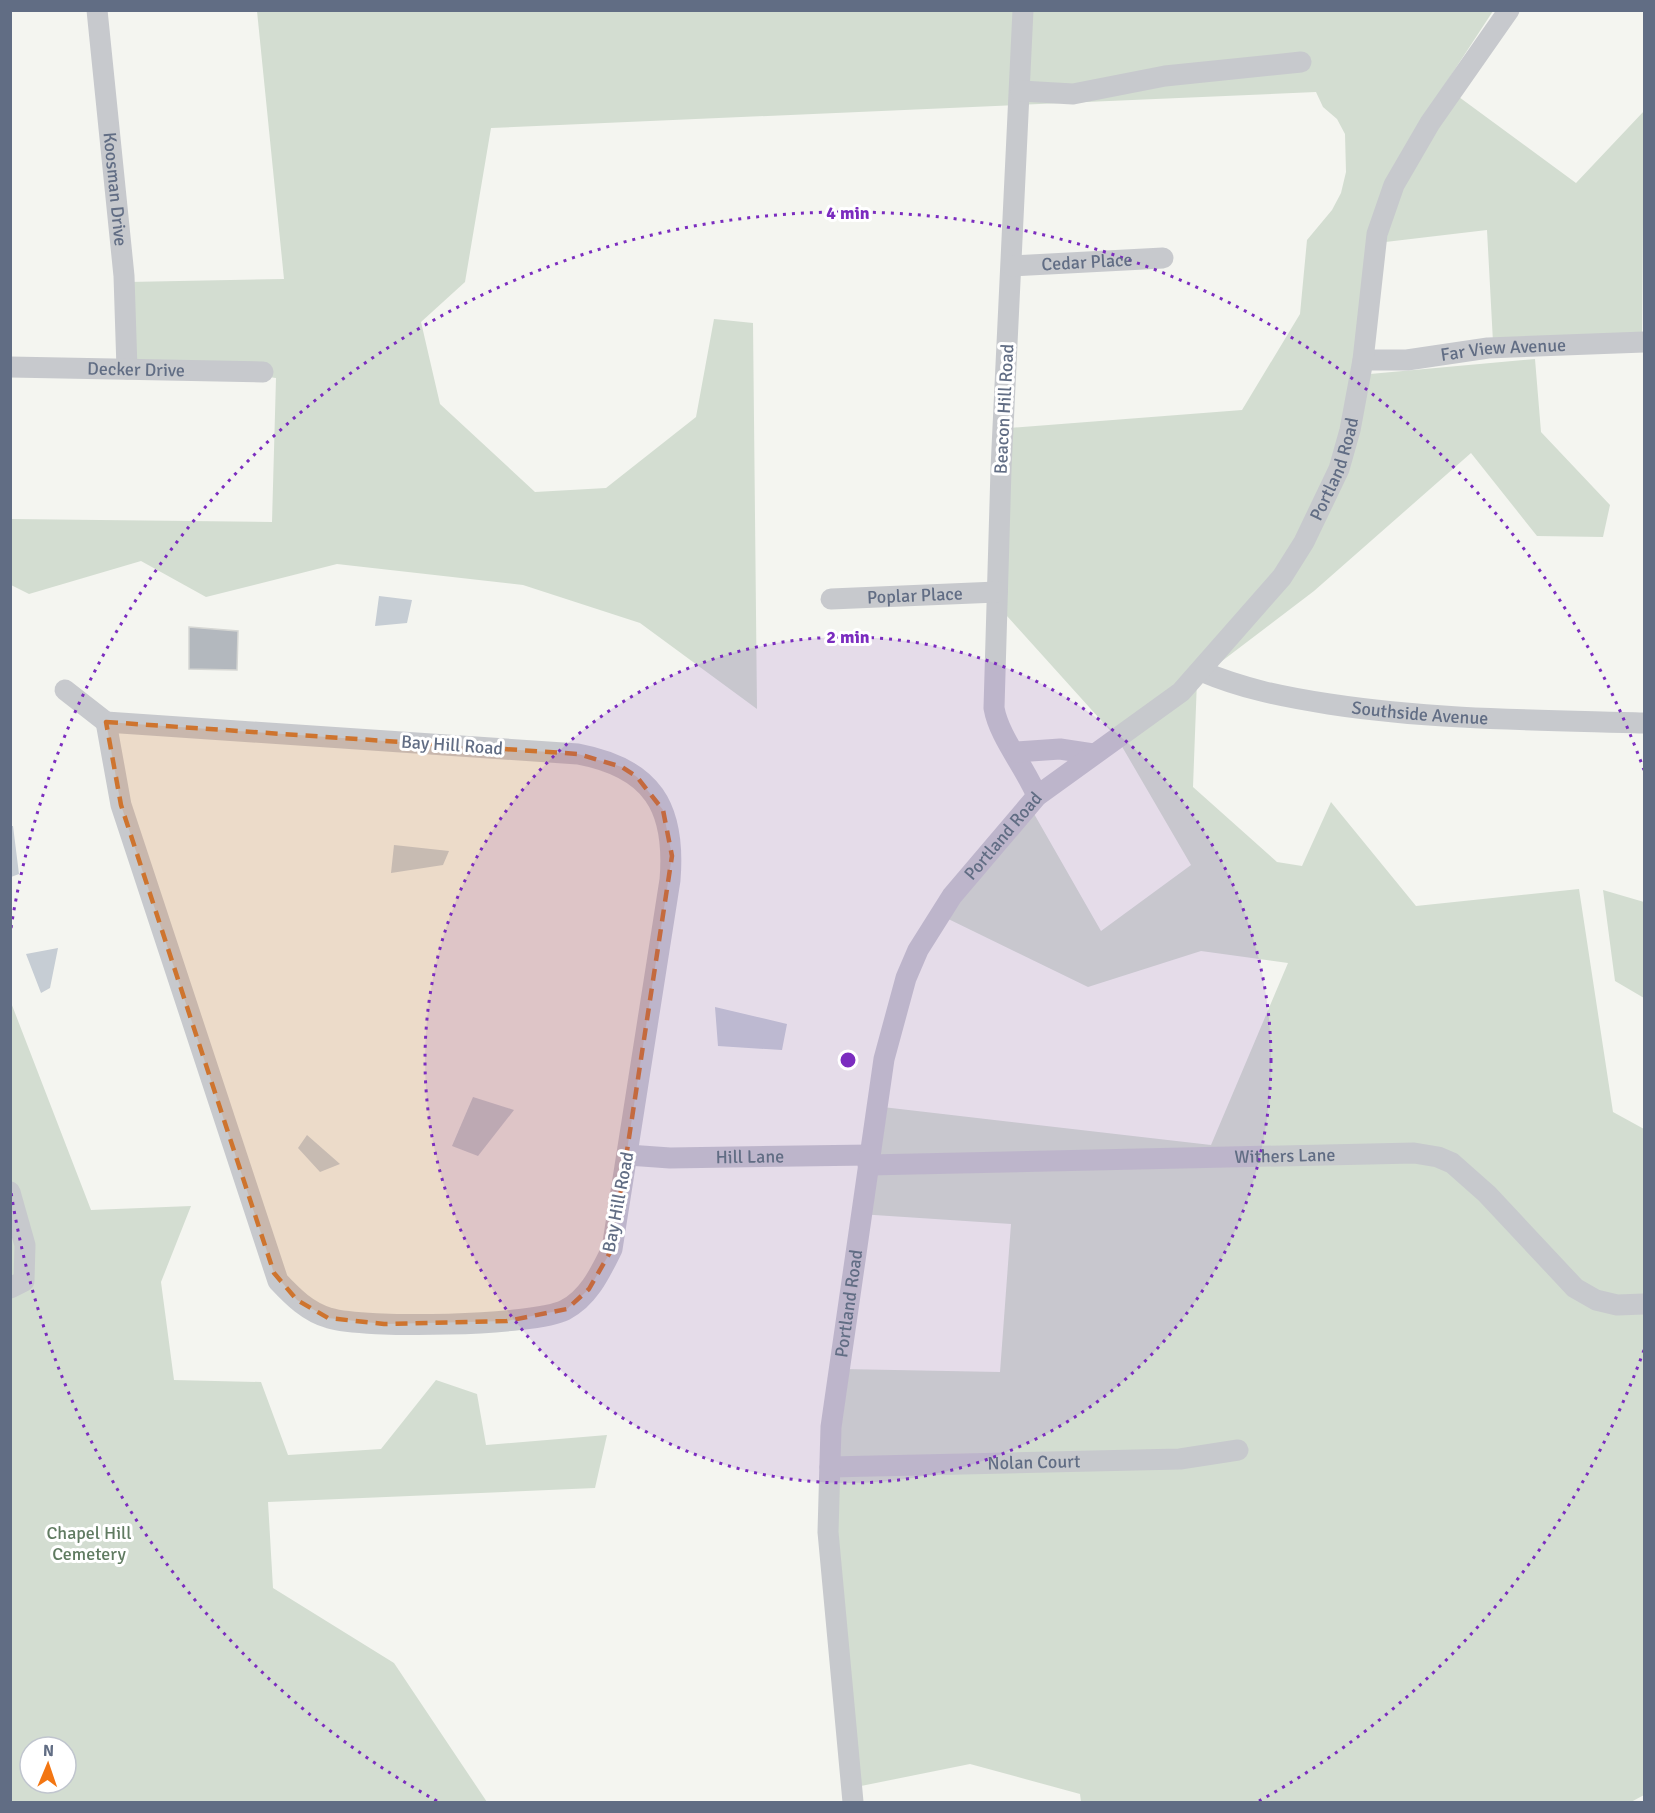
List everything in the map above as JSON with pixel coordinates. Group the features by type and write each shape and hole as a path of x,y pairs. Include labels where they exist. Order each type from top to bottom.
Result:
{"street":[{"name":"Koosman Drive","path":"97,10 124,276 127,369"},
{"name":"Beacon Hill Road","path":"1023,10 997,592 994,708 1001,732 1016,752 1037,796"},
{"name":"Portland Road","path":"853,1803 828,1532 831,1427 869,1160 888,1040 895,1011 918,950 952,896 1037,796 1180,692 1282,577 1318,516 1339,469 1350,430 1363,360 1377,234 1394,185 1430,123 1509,10"},
{"path":"1021,91 1073,94 1165,76 1301,62"},
{"name":"Cedar Place","path":"1011,266 1163,258"},
{"name":"Far View Avenue","path":"1363,360 1407,360 1488,348 1644,342"},
{"name":"Decker Drive","path":"10,367 263,372"},
{"name":"Poplar Place","path":"831,599 997,592"},
{"name":"Southside Avenue","path":"1201,671 1245,688 1394,714 1451,718 1644,723"},
{"path":"65,690 106,722"},
{"name":"Bay Hill Road","path":"106,722 578,754 622,766 637,777 651,791 663,810 670,831 672,856 628,1155 612,1249 589,1289 567,1309 540,1318 507,1321 384,1324 327,1318 297,1300 278,1281 267,1251 122,806 106,722"},
{"path":"1016,752 1060,748 1093,754"},
{"name":"Withers Lane","path":"869,1160 1414,1153 1438,1157 1452,1163 1487,1194 1575,1288 1596,1300 1617,1305 1644,1304"},
{"name":"Hill Lane","path":"628,1155 670,1158 869,1160"},
{"path":"10,1192 27,1257 24,1281 10,1288"},
{"name":"Nolan Court","path":"830,1467 1180,1459 1238,1450"}],"highlighted area":[{"path":"106,722 578,754 622,767 637,777 663,810 672,856 612,1249 589,1289 567,1309 507,1321 384,1324 328,1318 297,1300 274,1273 121,805"}],"green space":[{"path":"257,11 1493,11 1444,86 1576,183 1644,111 1642,337 1493,342 1487,230 1377,243 1359,375 1535,359 1541,432 1610,505 1603,537 1537,536 1471,453 1314,591 1197,680 1193,787 1277,862 1302,866 1331,802 1416,906 1579,889 1613,1112 1644,1129 1644,1795 1631,1802 1081,1802 1080,1794 970,1764 856,1787 824,1490 842,1369 1000,1372 1011,1224 859,1214 874,1106 1211,1145 1288,963 1201,951 1088,987 934,912 1029,805 1101,931 1191,865 1117,738 998,606 1009,428 1242,410 1300,314 1307,240 1332,210 1341,193 1346,172 1345,134 1337,119 1323,107 1316,92 491,128 465,282 421,322 440,404 535,492 606,488 696,417 714,319 753,323 757,709 640,623 523,585 337,564 206,597 141,561 29,594 11,585 11,519 272,522 276,378 134,361 128,282 284,279"},
{"path":"1603,890 1644,902 1644,998 1615,981"},
{"name":"Chapel Hill Cemetery","path":"10,1000 91,1210 191,1206 161,1282 174,1380 261,1382 288,1455 381,1449 436,1380 477,1394 486,1445 607,1435 595,1488 268,1502 273,1588 394,1663 487,1802 11,1802"}],"shaded area":[{"path":"379,596 412,600 407,623 375,626"},
{"path":"11,826 13,826 19,874 11,877"},
{"path":"394,845 449,851 443,865 391,873"},
{"path":"58,948 50,988 41,993 26,954"},
{"path":"715,1007 787,1024 782,1050 718,1046"},
{"path":"473,1097 514,1110 478,1156 452,1146"},
{"path":"307,1135 340,1164 320,1172 298,1148"}],"building":[{"path":"189,627 238,631 237,670 189,669"}]}
